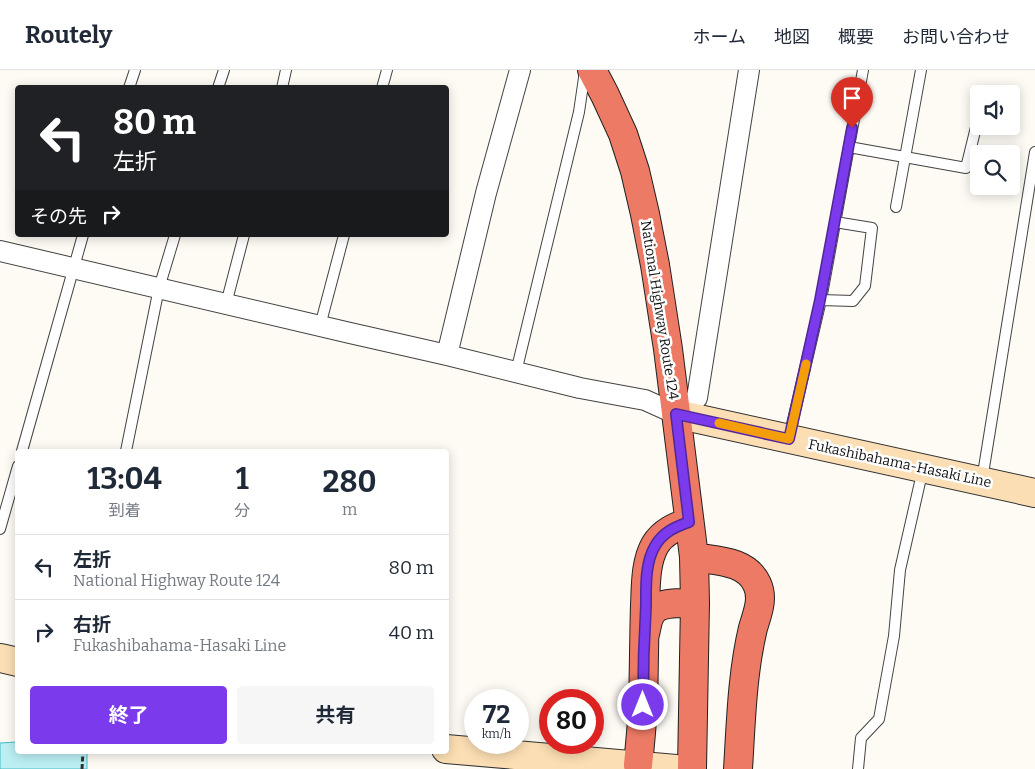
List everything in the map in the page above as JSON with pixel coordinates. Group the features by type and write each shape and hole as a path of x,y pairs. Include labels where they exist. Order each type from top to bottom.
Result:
{"highway":[{"name":"National Highway Route 124","path":"592,70 623,134 646,214 676,414 694,557 695,603 686,765"},
{"path":"638,765 643,705 644,638 649,560 655,546 663,536 672,528 689,522"},
{"path":"694,557 736,564 747,571 757,583 761,597 745,671 738,769"},
{"path":"644,638 650,616 654,610 672,604 695,603"}],"main road":[{"name":"Fukashibahama-Hasaki Line","path":"676,414 1035,493"},
{"path":"0,658 15,661"},
{"path":"449,749 638,765 686,765"}],"street":[{"path":"447,355 486,193 520,70"},
{"path":"0,251 447,355 580,388 644,400 676,414 697,398 750,70"}],"lane":[{"path":"130,85 135,70"},
{"path":"219,85 224,70"},
{"path":"283,85 286,70"},
{"path":"383,85 387,70"},
{"path":"516,372 579,112 585,70"},
{"path":"789,439 820,300 863,70"},
{"path":"896,207 921,70"},
{"path":"849,147 966,168 974,135"},
{"path":"981,482 1035,152"},
{"path":"820,300 853,301 865,286 872,228 835,222"},
{"path":"23,449 83,237"},
{"path":"126,449 159,288 174,237"},
{"path":"226,304 243,237"},
{"path":"320,326 343,237"},
{"path":"858,769 861,738 879,719 894,636 900,570 923,468"},
{"path":"0,529 3,508 15,474"}],"path":[{"path":"82,769 83,754"}],"water":[{"path":"15,742 15,754 87,754 87,769 0,769 0,743"}],"slow traffic":[{"path":"719,423 789,439 806,364"}],"route":[{"path":"643,705 644,638 649,560 655,546 663,536 672,528 689,522 676,414 789,439 820,300 852,128"}]}
